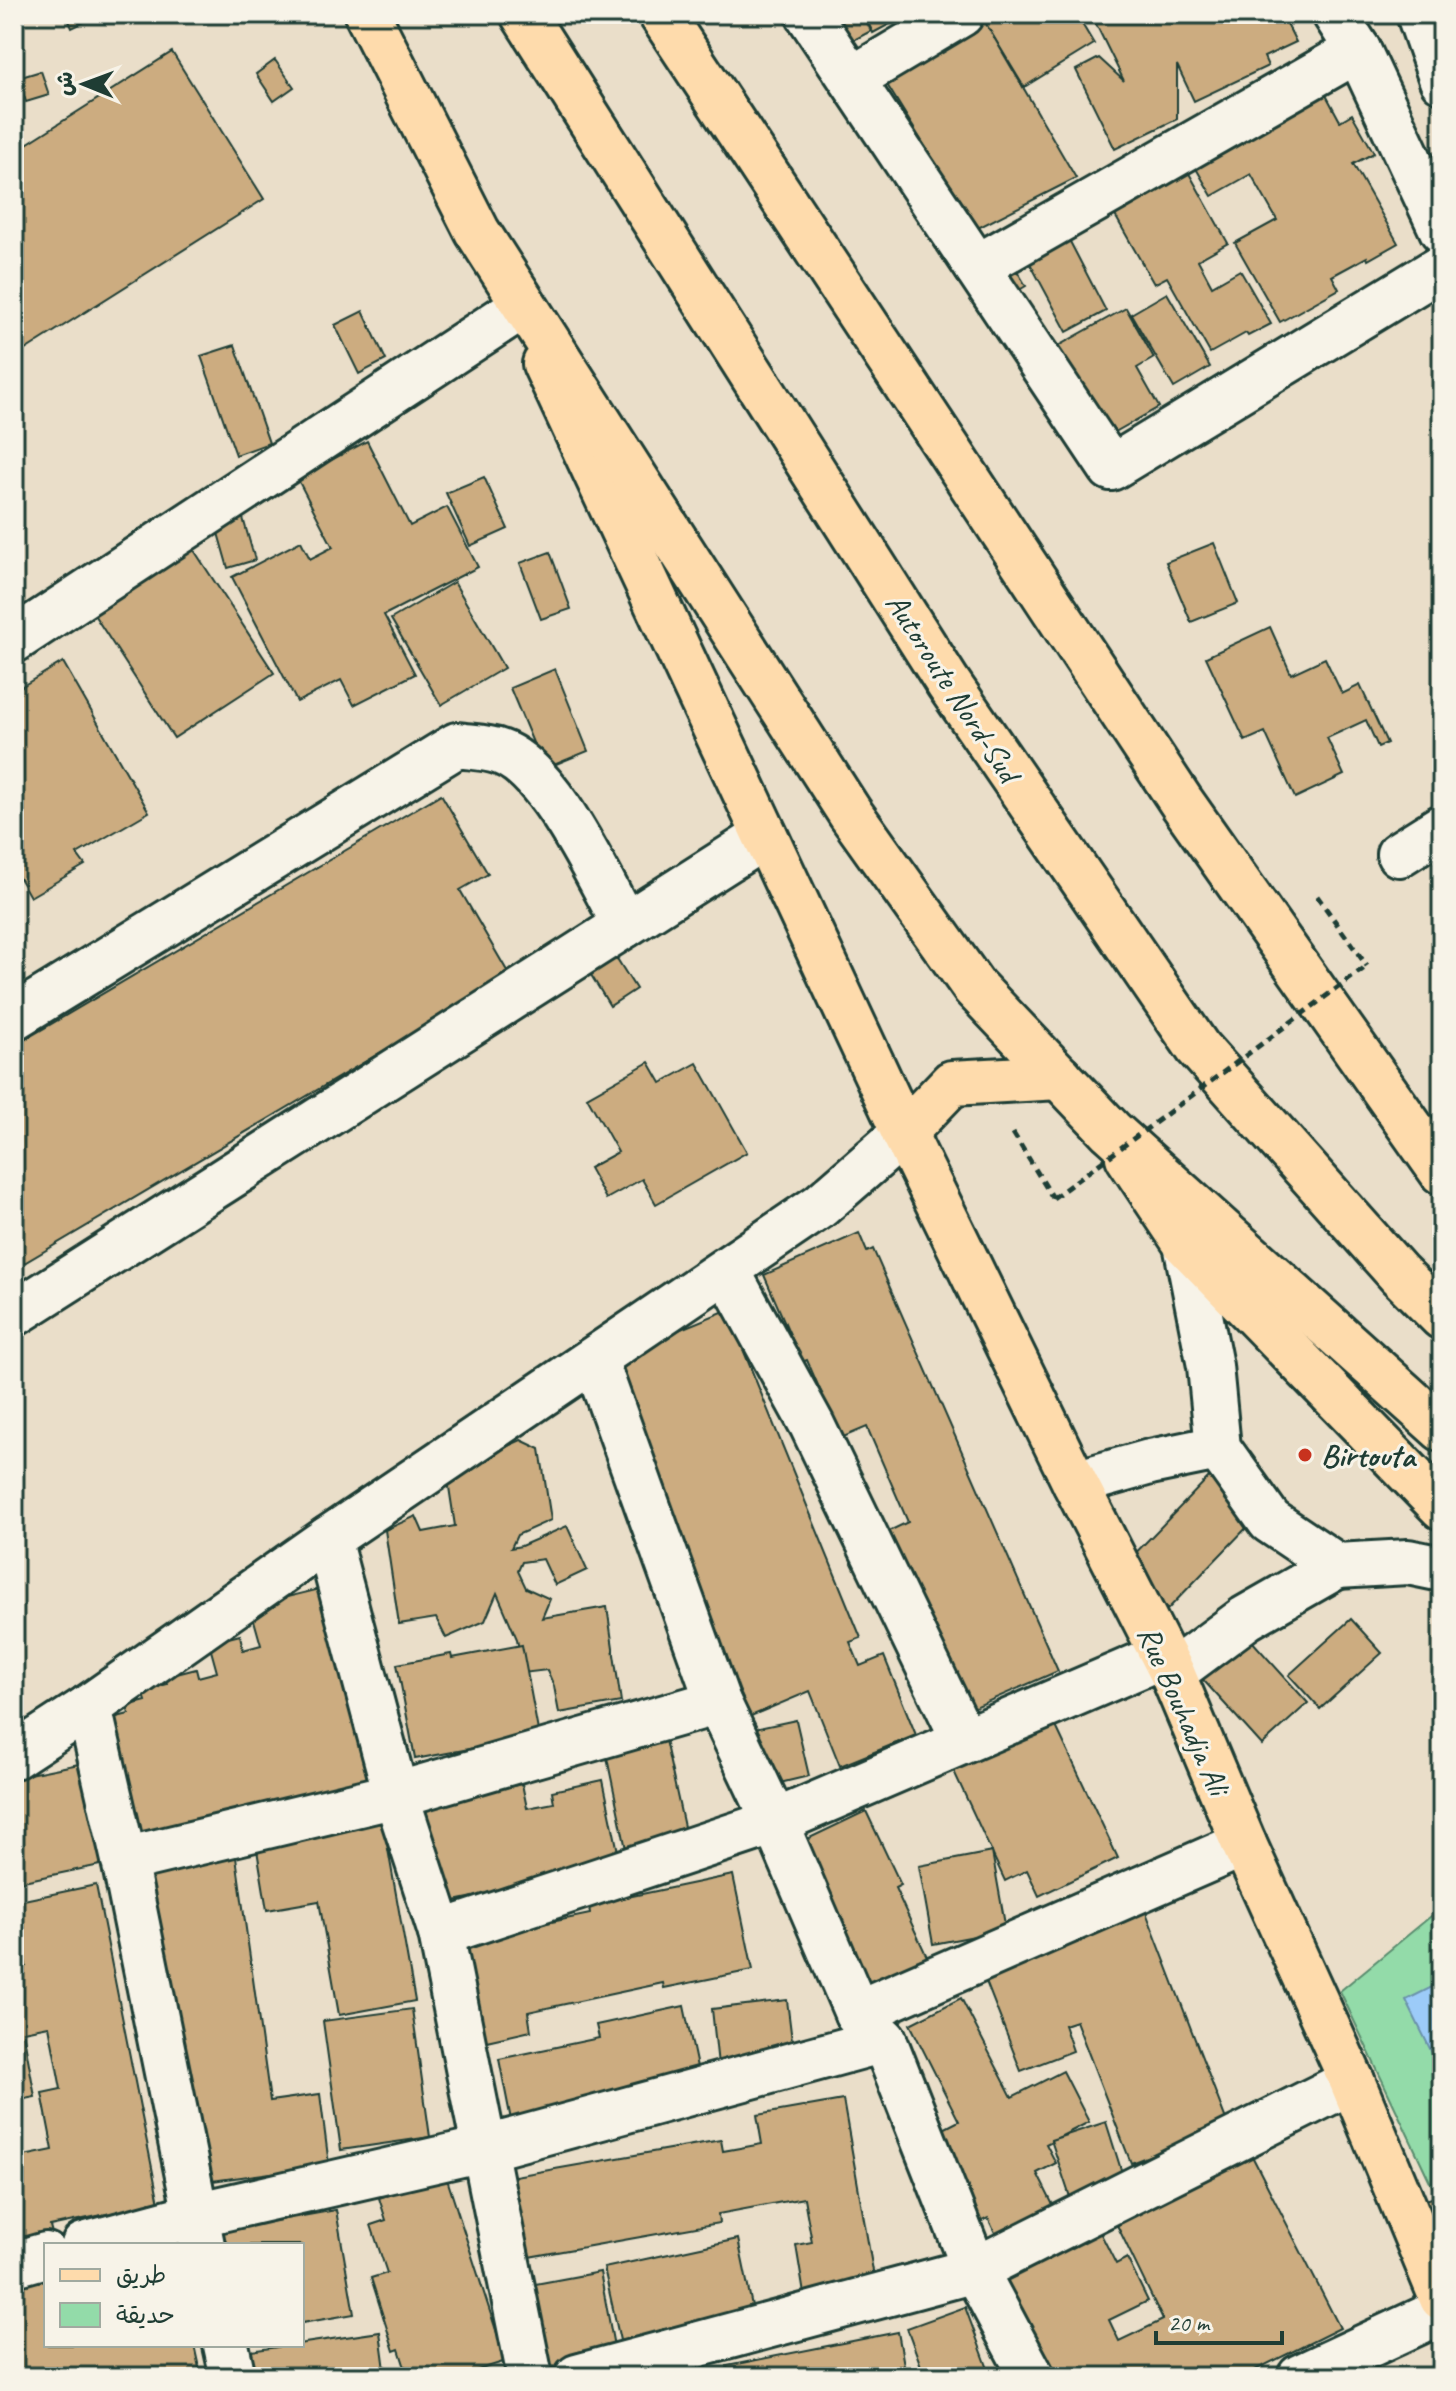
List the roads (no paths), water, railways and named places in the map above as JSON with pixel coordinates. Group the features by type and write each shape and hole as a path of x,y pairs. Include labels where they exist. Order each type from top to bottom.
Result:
{"main road":[{"path":"367,14 477,231 850,813 974,987 1111,1131 1442,1429"},
{"name":"Autoroute Nord-Sud","path":"523,14 948,683 1198,1048 1399,1274 1442,1317"},
{"path":"661,14 1182,803 1442,1172"},
{"name":"Rue Bouhadja Ali","path":"477,231 518,309 904,1133 1167,1664 1244,1844 1352,2081 1442,2298"},
{"path":"904,1133 952,1083 1060,1077"},
{"path":"1111,1131 1186,1244 1442,1507"}],"street":[{"path":"808,14 1111,468 1442,267"},
{"path":"852,79 961,14"},
{"path":"1335,14 1358,50 1442,230"},
{"path":"1419,14 1442,80"},
{"path":"977,267 1358,50"},
{"path":"14,640 518,309"},
{"path":"14,1017 457,745 501,752 533,773 557,804 625,925"},
{"path":"1399,854 1442,827"},
{"path":"14,1314 765,836"},
{"path":"14,1756 820,1206 904,1133"},
{"path":"1186,1244 1210,1366 1218,1448 1270,1521 1337,1566"},
{"path":"727,1270 812,1425 964,1740"},
{"path":"595,1360 718,1702 871,2026 975,2270 1032,2377"},
{"path":"1075,1483 1150,1462 1218,1448"},
{"path":"328,1539 396,1795 441,1933 530,2377"},
{"path":"441,1933 775,1822 964,1740 1167,1664 1337,1566 1408,1562 1442,1569"},
{"path":"124,1860 396,1795 718,1702"},
{"path":"89,1707 124,1860 199,2230"},
{"path":"99,2243 199,2230 483,2149 871,2026 1244,1844"},
{"path":"577,2377 975,2270 1352,2081"},
{"path":"14,2264 44,2256"},
{"path":"1300,2377 1442,2311"},
{"path":"226,2347 233,2377"}],"water":[{"path":"1442,1982 1442,2058 1436,2061 1406,2000"}],"place":[{"name":"Birtouta","path":"1305,1455"}]}
